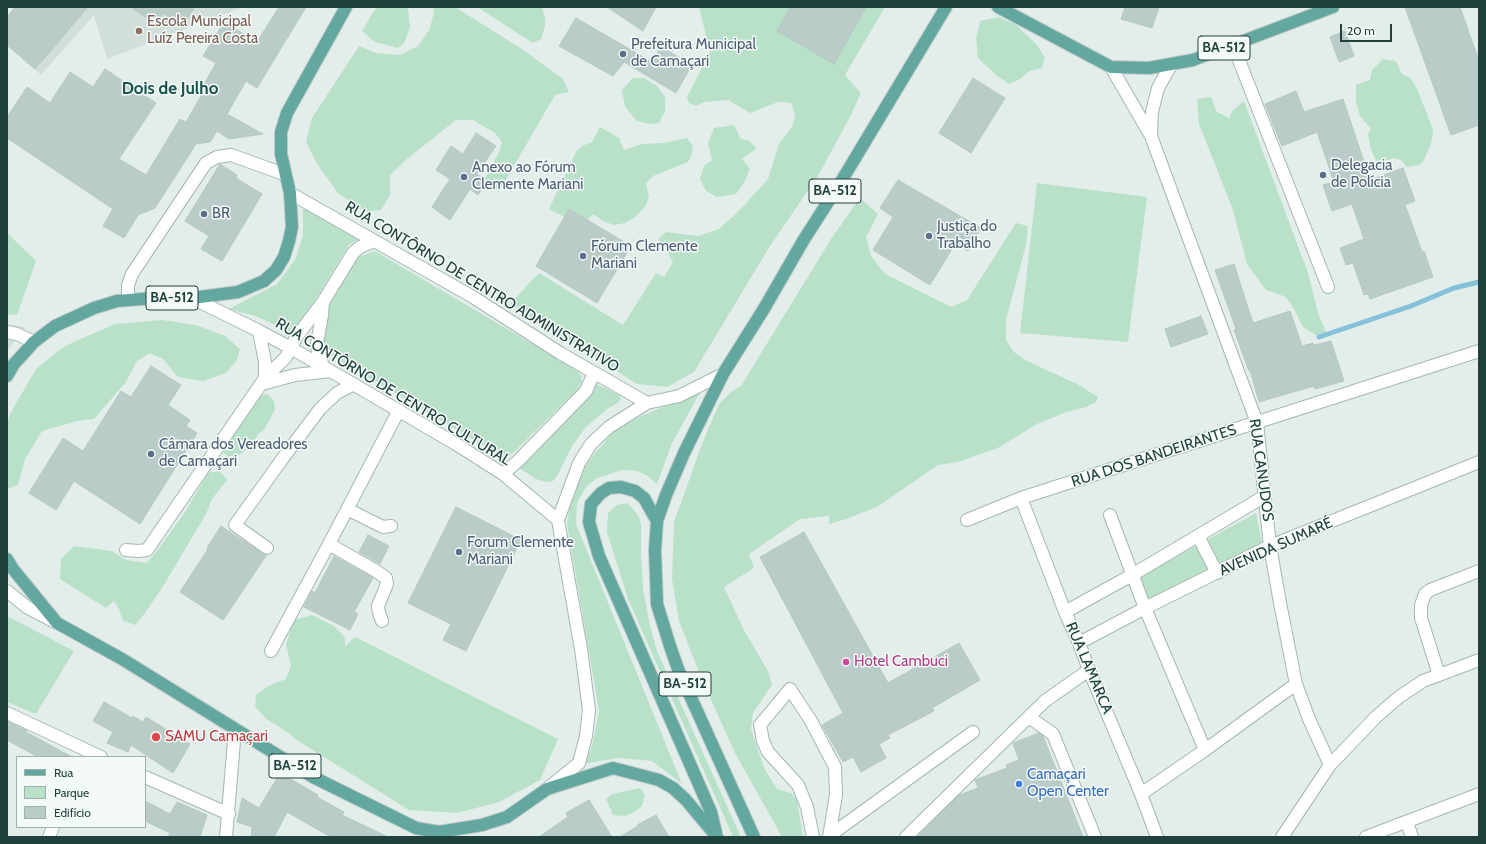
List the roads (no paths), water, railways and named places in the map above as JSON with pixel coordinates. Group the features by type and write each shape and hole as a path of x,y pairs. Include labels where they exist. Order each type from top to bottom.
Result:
{"main road":[{"name":"BA-512","path":"290,193 284,174 281,154 282,132 287,113 346,7"},
{"name":"BA-512","path":"754,837 678,669 657,604 655,550 657,521 666,495 684,453 723,374 946,7"},
{"name":"BA-512","path":"998,7 1111,67 1149,68 1193,60 1316,10 1333,7"},
{"name":"RUA CONTÔRNO DE CENTRO CULTURAL","path":"7,376 14,364 34,342 55,326 94,308 117,301 154,298 192,298 238,292 264,281 276,270 284,257 290,241 292,227 290,193"},
{"path":"657,521 644,498 634,491 621,487 609,488 601,493 591,504 589,522 599,556 711,812 716,836"},
{"name":"BA-512","path":"7,559 13,569 57,623 122,659 313,777 416,828 439,832 482,825 507,817 547,789 613,768 659,780 673,788 686,800 716,836"}],"street":[{"path":"1233,45 1328,287"},
{"name":"RUA CANUDOS","path":"1151,136 1152,112 1158,88 1171,65"},
{"name":"RUA CANUDOS","path":"1111,67 1151,136 1257,423 1270,546 1296,684 1309,719 1330,765"},
{"path":"128,300 128,285 132,274 206,163 217,157 231,156 284,174"},
{"name":"RUA CONTÔRNO DE CENTRO ADMINISTRATIVO","path":"290,193 473,297 594,373 646,403"},
{"path":"126,550 147,550 263,381 277,368 291,348 297,336 323,302 353,253 360,247 375,241"},
{"name":"RUA CONTÔRNO DE CENTRO CULTURAL","path":"192,298 291,348 399,410 503,474 558,520"},
{"path":"263,381 327,368 318,352 317,344 323,302"},
{"path":"259,331 265,362 263,381"},
{"path":"7,332 17,334 34,342"},
{"name":"RUA DOS BANDEIRANTES","path":"967,520 1021,498 1479,351"},
{"path":"503,474 518,461 586,391 594,373"},
{"path":"547,789 579,763 586,736 589,710 581,649 558,520 579,463 591,444 609,427 646,403 679,396 723,374"},
{"path":"267,548 235,525 282,458 320,409 337,393 354,384"},
{"path":"271,651 399,410"},
{"name":"AVENIDA SUMARÉ","path":"1079,643 1145,608 1270,546 1479,462"},
{"path":"1065,612 1132,575 1265,496"},
{"name":"RUA LAMARCA","path":"1021,498 1065,612 1141,794 1157,837"},
{"path":"347,509 383,527 390,526"},
{"path":"1110,515 1145,608 1205,750"},
{"path":"1198,536 1217,573"},
{"path":"329,544 376,570 386,578 386,584 378,606 382,622"},
{"path":"1439,675 1421,618 1421,605 1425,594 1430,590 1479,571"},
{"path":"7,591 28,608 57,623"},
{"path":"1282,837 1330,765 1376,717 1399,697 1423,680 1479,660"},
{"path":"906,837 1045,701 1089,670"},
{"path":"1141,794 1296,684"},
{"path":"813,837 807,807 798,786 768,752 762,736 760,725 790,689 811,721 835,767 836,795 829,836"},
{"path":"7,713 84,754 95,756"},
{"path":"1029,717 1052,734 1095,837"},
{"path":"226,837 235,729"},
{"path":"829,836 972,732"},
{"path":"146,777 229,814"},
{"path":"1366,837 1479,794"},
{"path":"1407,822 1412,837"}],"waterway":[{"path":"1319,337 1411,306 1454,288 1479,282"}],"place":[{"name":"Escola Municipal Luíz Pereira Costa","path":"139,31"},
{"name":"Prefeitura Municipal de Camaçari","path":"623,54"},
{"name":"Delegacia de Polícia","path":"1323,175"},
{"name":"Anexo ao Fórum Clemente Mariani","path":"464,177"},
{"name":"BR","path":"204,214"},
{"name":"Justiça do Trabalho","path":"929,236"},
{"name":"Fórum Clemente Mariani","path":"583,256"},
{"name":"Câmara dos Vereadores de Camaçari","path":"151,454"},
{"name":"Forum Clemente Mariani","path":"459,552"},
{"name":"Hotel Cambuci","path":"846,662"},
{"name":"SAMU Camaçari","path":"156,737"},
{"name":"Camaçari Open Center","path":"1019,784"}],"district":[{"name":"Dois de Julho","path":"170,89"}]}
